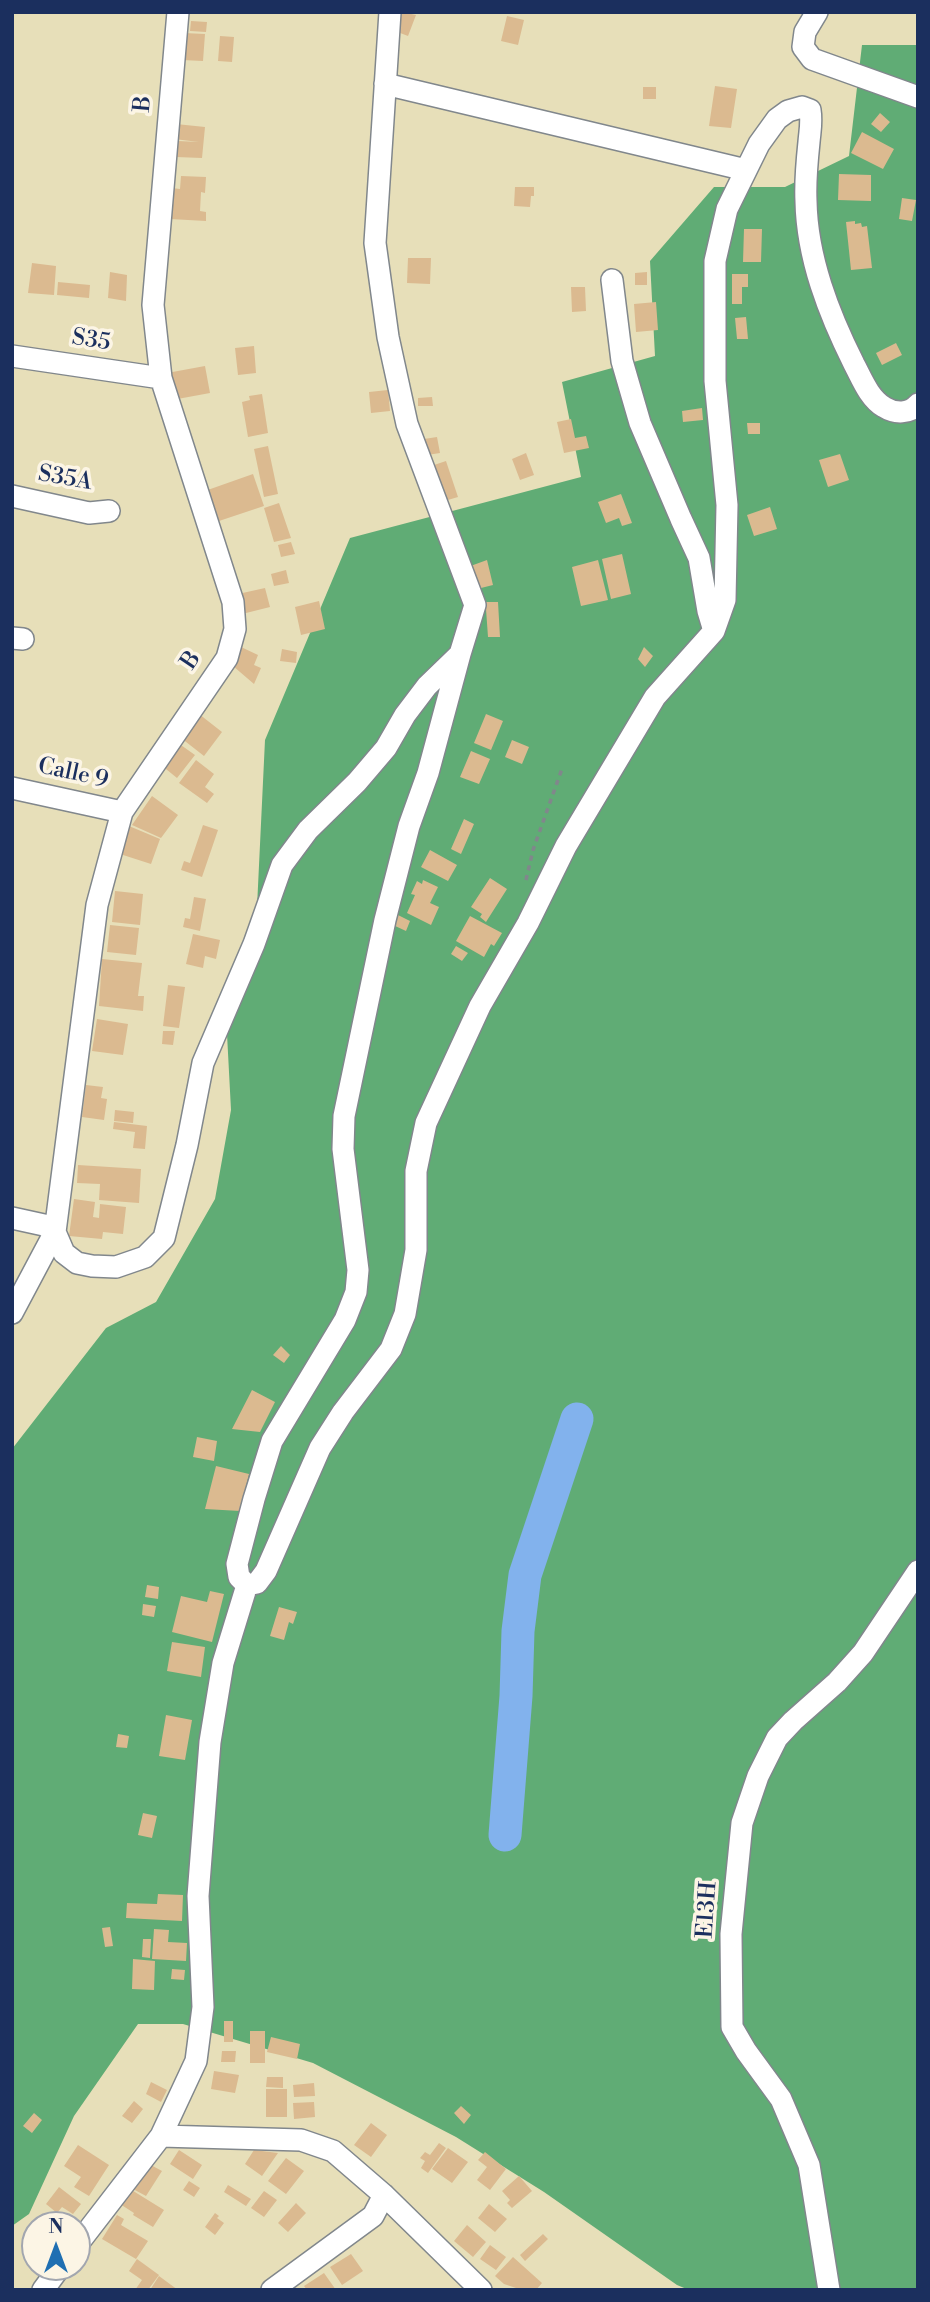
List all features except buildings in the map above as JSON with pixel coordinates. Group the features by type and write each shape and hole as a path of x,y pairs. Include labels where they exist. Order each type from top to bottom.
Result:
{"street":[{"name":"B","path":"12,1313 55,1232 97,905 122,812 226,658 235,629 233,602 161,378 153,305 178,12"},
{"path":"247,1585 240,1577 237,1564 272,1441 345,1320 356,1292 359,1270 343,1149 344,1116 385,920 475,605 407,424 388,337 375,243 390,12"},
{"path":"817,12 805,32 803,47 812,59 918,97"},
{"path":"385,84 746,170"},
{"path":"247,1585 257,1583 266,1571 320,1448 343,1412 391,1349 405,1314 416,1250 416,1171 426,1123 480,1006 528,923 573,834 655,697 714,631 725,600 727,505 715,381 715,261 727,209 759,144 777,119 788,111 802,107 810,110 813,123 809,141 806,202 814,261 836,328 866,388 877,401 885,408 901,413 915,408 918,404"},
{"path":"612,280 622,361 640,423 699,558 714,631"},
{"name":"S35","path":"12,356 161,378"},
{"name":"S35A","path":"12,496 89,513 109,511"},
{"path":"12,1218 44,1225 55,1232 64,1253 77,1263 92,1266 116,1267 145,1257 164,1238 187,1145 203,1063 254,944 282,864 308,830 357,782 386,748 405,715 427,686 460,654"},
{"name":"Calle 9","path":"12,788 122,812"},
{"name":"E13H","path":"829,2290 809,2165 781,2099 746,2051 733,2027 731,1934 742,1823 758,1776 777,1738 837,1682 863,1653 918,1571"},
{"path":"91,2227 161,2136 196,2061 203,2007 198,1896 209,1742 223,1663 247,1585"},
{"path":"161,2136 301,2140 333,2151 384,2194 481,2290"},
{"path":"272,2290 373,2216 384,2194"}],"path":[{"path":"525,886 533,850 563,766"}],"green space":[{"path":"862,45 918,45 918,2290 689,2290 677,2285 544,2192 456,2137 313,2063 183,2024 138,2024 74,2116 30,2211 21,2211 21,2220 12,2226 12,1449 106,1328 156,1302 215,1199 231,1110 226,1015 257,907 265,740 350,538 581,477 562,382 655,356 650,261 714,187 785,187 849,156"}],"waterway":[{"path":"505,1835 516,1696 518,1631 525,1575 577,1419"}]}
